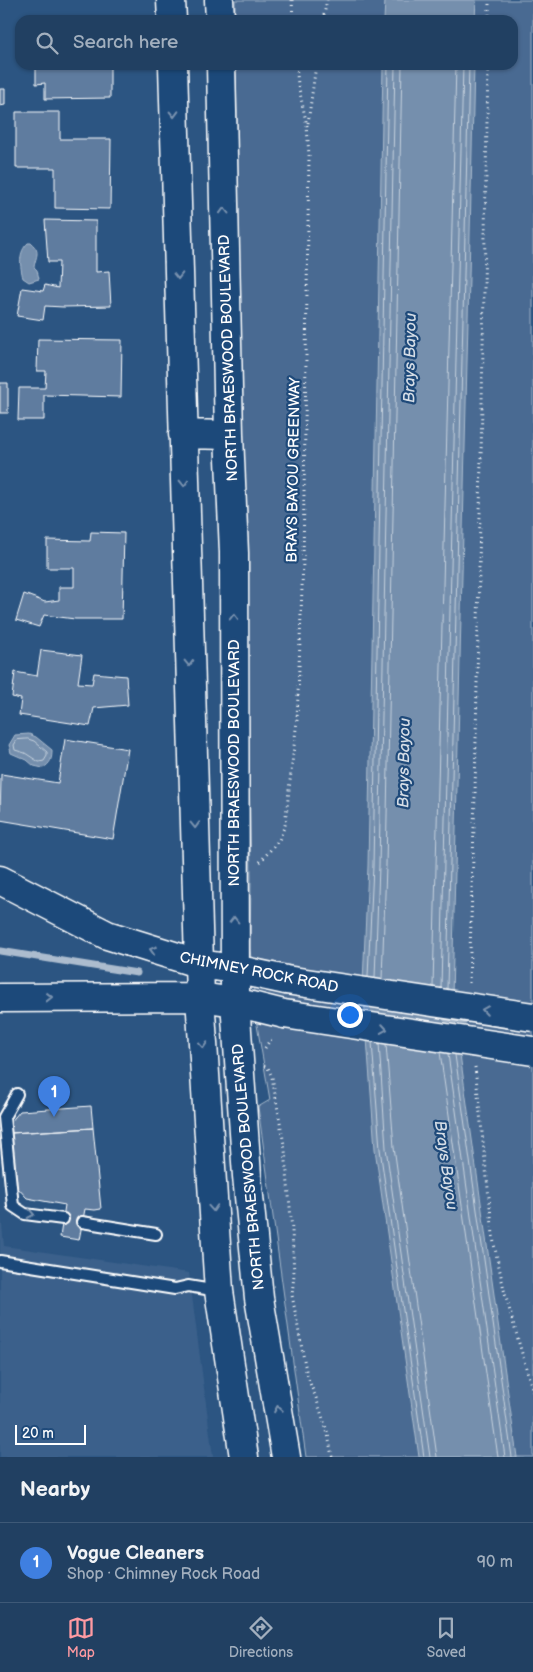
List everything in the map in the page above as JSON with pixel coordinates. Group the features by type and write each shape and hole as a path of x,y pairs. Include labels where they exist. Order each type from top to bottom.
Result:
{"main road":[{"path":"171,0 172,15"},
{"path":"219,0 220,15"},
{"path":"173,70 200,997 219,1291 244,1457"},
{"name":"NORTH BRAESWOOD BOULEVARD","path":"221,70 229,435 234,553 235,1002 247,1176 259,1298 286,1457"},
{"path":"183,434 229,435"},
{"name":"CHIMNEY ROCK ROAD","path":"0,880 107,935 200,964 286,980 533,1017"},
{"path":"0,998 200,997 235,1002 284,1014 533,1051"}],"lane":[{"path":"17,1094 4,1117 13,1206 25,1214 63,1219"},
{"path":"82,1222 156,1234"},
{"path":"0,1261 175,1289 188,1286 219,1291"}],"path":[{"path":"292,0 293,15"},
{"path":"324,15 327,0"},
{"path":"489,0 489,15"},
{"name":"BRAYS BAYOU GREENWAY","path":"257,867 279,840 284,825 288,810 297,720 303,561 309,196 307,126 297,70"},
{"path":"307,126 315,70"},
{"path":"468,991 475,796 488,70"},
{"path":"474,1059 494,1244 505,1294 533,1392"},
{"path":"257,1063 268,1068 272,1077 285,1150 292,1230 294,1304 307,1376 328,1434 332,1457"}],"shaded area":[{"path":"235,0 533,0 533,1457 306,1457 258,1107 270,1100 257,1025 250,948 251,877 236,70 518,70 518,15 235,15"},
{"path":"0,1204 4,1246 189,1273 213,1457 0,1457"}],"water":[{"path":"385,0 476,0 475,15 384,15"},
{"name":"Brays Bayou","path":"383,70 474,70 452,998 517,1457 419,1457 375,1149 363,983 368,866"},
{"path":"28,243 31,243 37,251 34,267 37,270 39,279 29,282 23,278 21,264 21,255"},
{"path":"29,734 36,737 52,750 52,756 48,764 43,768 34,766 27,760 11,753 9,745 15,735"}],"building":[{"path":"36,70 110,70 110,98 45,99 45,83 36,84"},
{"path":"0,89 5,89 5,105 0,106"},
{"path":"16,112 60,112 60,139 111,139 110,209 55,208 55,168 16,168"},
{"path":"45,220 96,221 96,272 109,271 111,306 45,306 43,320 17,316 22,288 43,291 45,285 58,288 59,262 48,262"},
{"path":"38,339 122,340 121,397 44,395 44,420 18,420 19,388 45,388 46,371 37,371"},
{"path":"0,383 8,383 8,413 0,413"},
{"path":"91,532 124,533 122,619 75,619 44,615 39,627 16,620 24,594 45,602 59,600 59,587 74,587 74,568 47,568 47,540 90,541"},
{"path":"41,650 82,655 78,683 92,684 94,673 126,676 128,705 94,708 90,726 19,715 21,699 12,697 15,672 37,676"},
{"path":"65,739 128,749 113,839 0,820 1,774 58,783"},
{"path":"91,1106 93,1128 11,1133 10,1123 20,1111"},
{"path":"93,1128 101,1209 85,1209 79,1240 60,1237 65,1205 27,1198 16,1186 11,1133"}],"waterway":[{"path":"0,951 137,973"},
{"path":"446,1018 464,1021"}],"place":[{"name":"Vogue Cleaners","path":"54,1117"}]}
